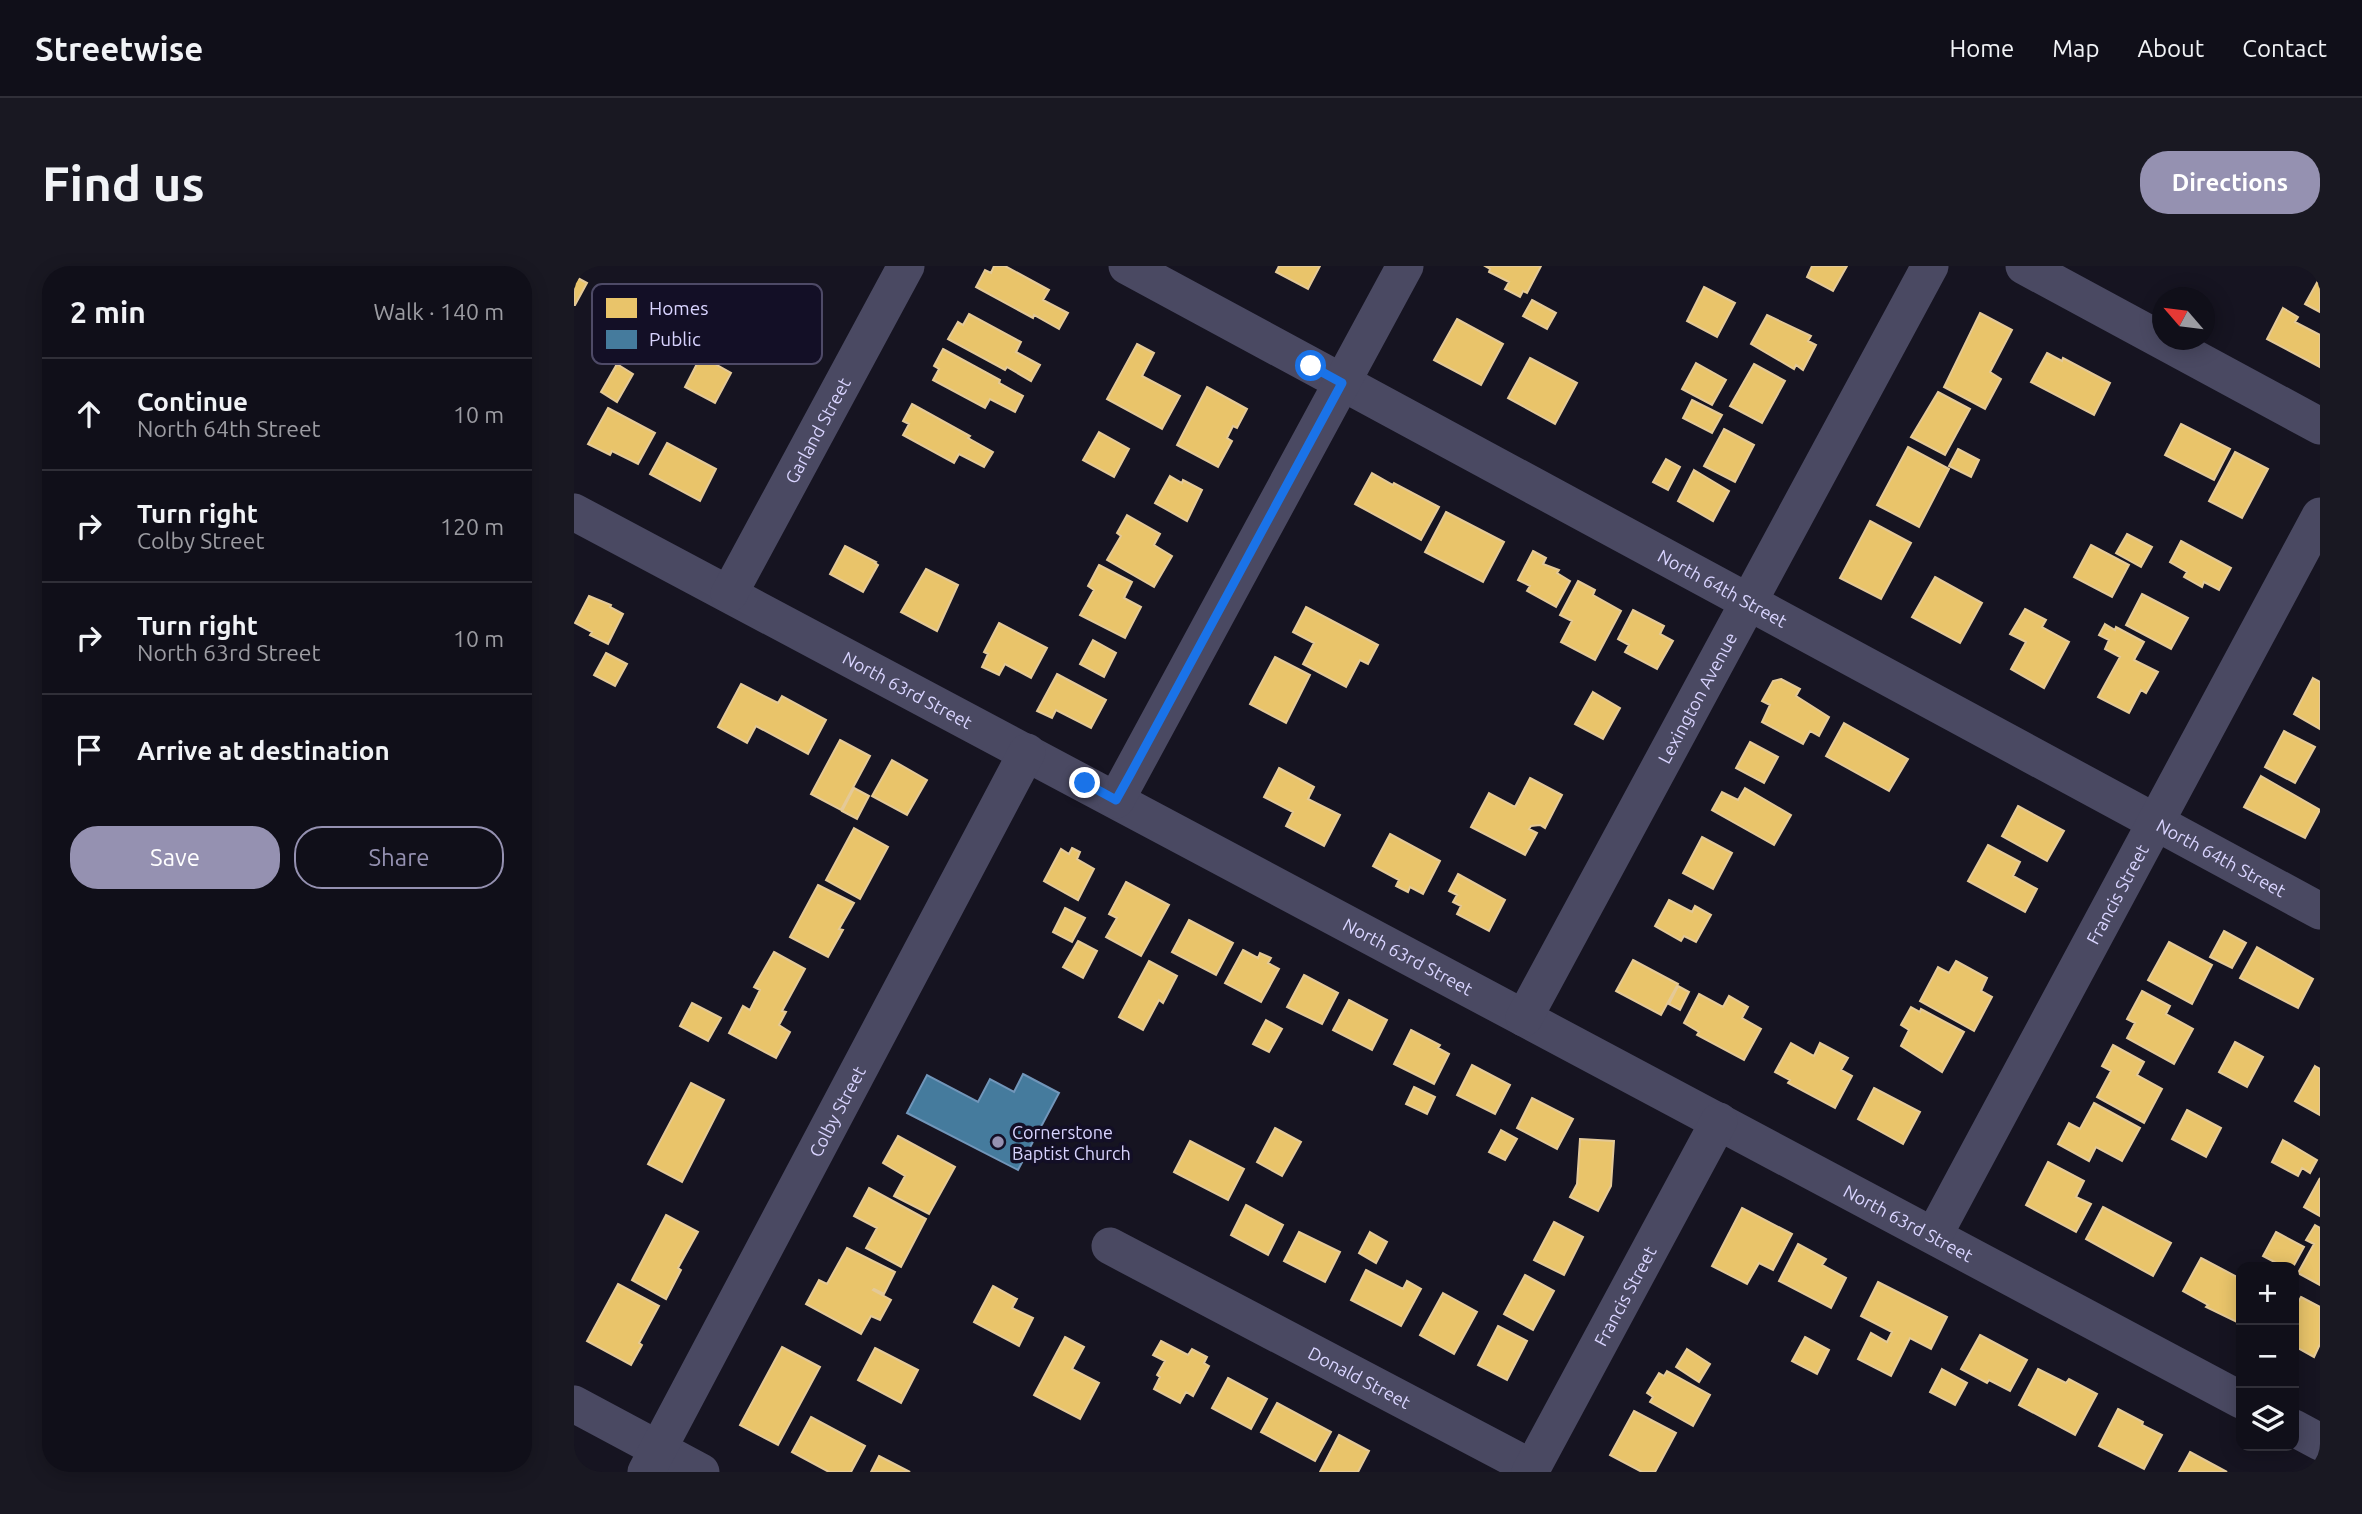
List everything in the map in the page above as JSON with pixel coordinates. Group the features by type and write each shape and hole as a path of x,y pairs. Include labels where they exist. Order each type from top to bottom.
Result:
{"street":[{"name":"Garland Street","path":"729,594 906,266"},
{"name":"North 64th Street","path":"1126,266 2320,911"},
{"path":"1116,800 1405,266"},
{"name":"Lexington Avenue","path":"1524,1018 1930,266"},
{"path":"2024,266 2320,426"},
{"name":"North 63rd Street","path":"574,512 2236,1397"},
{"name":"Francis Street","path":"1934,1236 2320,516"},
{"name":"Colby Street","path":"652,1461 1027,752"},
{"name":"Francis Street","path":"1531,1470 1719,1121"},
{"name":"Donald Street","path":"1110,1246 1531,1470"},
{"path":"574,1404 652,1461 701,1472"},
{"path":"2299,1431 2320,1442"}],"building: Homes":[{"path":"994,266 1005,266 1049,290 1043,300 1068,313 1059,329 976,287 985,270 991,273"},
{"path":"1279,266 1320,266 1308,289 1276,272"},
{"path":"1485,266 1541,266 1527,293 1523,291 1520,297 1505,289 1509,282 1489,272 1490,269"},
{"path":"1812,266 1847,266 1833,291 1807,277"},
{"path":"574,276 587,283 575,305 574,305"},
{"path":"2320,277 2320,312 2305,304"},
{"path":"1704,287 1735,303 1717,337 1687,321"},
{"path":"1532,300 1556,313 1547,329 1523,316"},
{"path":"2283,308 2298,317 2295,322 2320,335 2320,367 2267,339"},
{"path":"1980,313 2012,330 1990,372 2001,379 1985,409 1944,387"},
{"path":"969,314 1021,342 1016,352 1040,365 1031,381 948,339 958,322 963,325"},
{"path":"1767,315 1811,336 1808,341 1816,345 1803,370 1796,365 1794,369 1751,344"},
{"path":"1457,319 1503,344 1481,385 1434,360"},
{"path":"1137,344 1154,353 1142,376 1180,396 1162,429 1107,399"},
{"path":"943,349 1000,380 999,383 1023,396 1015,412 990,399 985,408 933,380 939,369 934,366"},
{"path":"2047,353 2062,361 2063,358 2110,383 2094,415 2031,382"},
{"path":"1530,358 1577,383 1555,424 1508,398"},
{"path":"1696,363 1726,380 1712,405 1682,389"},
{"path":"617,364 633,374 617,402 601,392"},
{"path":"697,364 715,364 731,373 715,403 685,387"},
{"path":"1754,364 1785,381 1762,423 1730,406"},
{"path":"1207,387 1247,409 1237,428 1233,426 1227,438 1232,441 1218,467 1177,445"},
{"path":"1938,392 1970,409 1945,455 1911,437"},
{"path":"1692,400 1722,415 1712,433 1683,418"},
{"path":"912,404 993,452 984,467 959,454 954,463 903,435 909,424 903,421"},
{"path":"608,408 655,433 638,464 612,451 610,455 588,444"},
{"path":"2181,424 2230,449 2214,480 2165,455"},
{"path":"1724,429 1754,445 1735,482 1704,466"},
{"path":"1099,432 1129,449 1114,477 1083,460"},
{"path":"667,443 716,469 700,501 650,474"},
{"path":"1908,447 1949,469 1919,527 1877,505"},
{"path":"1958,449 1979,460 1971,477 1949,466"},
{"path":"2235,452 2268,469 2242,518 2209,501"},
{"path":"1666,459 1680,467 1668,490 1653,482"},
{"path":"1694,470 1729,491 1713,521 1678,501"},
{"path":"1372,473 1439,507 1421,540 1355,504"},
{"path":"1170,476 1202,490 1187,521 1155,503"},
{"path":"1446,512 1504,542 1483,582 1425,552"},
{"path":"1127,515 1160,534 1154,545 1172,556 1154,587 1107,560 1121,536 1117,533"},
{"path":"1870,521 1911,543 1881,599 1840,578"},
{"path":"2127,534 2152,547 2141,567 2116,553"},
{"path":"2181,541 2231,568 2219,590 2204,582 2202,587 2184,577 2187,572 2170,562"},
{"path":"2091,545 2129,565 2112,597 2074,577"},
{"path":"845,546 878,565 863,592 830,574"},
{"path":"1533,551 1546,558 1543,564 1559,570 1557,573 1570,581 1556,607 1527,591 1530,586 1518,580"},
{"path":"1099,565 1132,582 1124,598 1141,607 1125,638 1080,615 1094,590 1088,586"},
{"path":"926,569 958,585 937,631 901,612"},
{"path":"1935,577 1982,603 1960,643 1912,617"},
{"path":"1578,581 1595,590 1593,595 1621,611 1595,660 1561,642 1572,621 1560,615"},
{"path":"2142,594 2188,618 2171,649 2126,625"},
{"path":"589,596 611,605 610,607 623,614 608,644 575,623"},
{"path":"1306,607 1378,645 1368,664 1360,660 1346,687 1303,664 1314,643 1293,632"},
{"path":"2025,609 2046,620 2042,627 2069,642 2044,688 2011,669 2026,642 2010,634"},
{"path":"1633,610 1664,626 1660,634 1673,641 1657,669 1625,652 1629,645 1618,639"},
{"path":"999,623 1047,648 1031,678 1005,664 999,675 982,667 988,654 984,652"},
{"path":"2105,624 2144,642 2134,660 2158,672 2146,693 2141,690 2129,713 2098,697 2120,657 2105,649 2109,640 2099,635"},
{"path":"1093,640 1116,653 1104,677 1080,664"},
{"path":"606,653 627,664 615,686 594,675"},
{"path":"1275,657 1310,675 1286,723 1250,704"},
{"path":"1057,674 1106,700 1091,728 1056,710 1052,718 1037,711"},
{"path":"2313,678 2320,682 2320,729 2294,714"},
{"path":"1781,679 1800,689 1796,696 1829,717 1819,736 1810,731 1803,744 1762,722 1770,705 1762,701 1773,681"},
{"path":"741,684 778,703 782,696 826,720 808,754 756,726 747,743 718,727"},
{"path":"1593,692 1620,708 1603,739 1575,724"},
{"path":"1844,723 1908,759 1889,791 1826,756"},
{"path":"2284,731 2315,747 2295,783 2265,767"},
{"path":"840,740 870,756 841,810 811,794"},
{"path":"1750,742 1778,757 1764,783 1736,768"},
{"path":"892,760 927,780 907,815 872,796"},
{"path":"1279,768 1314,787 1308,799 1340,815 1324,846 1286,826 1293,812 1264,797"},
{"path":"2261,776 2320,810 2305,838 2244,807"},
{"path":"1530,778 1562,795 1545,828 1540,825 1531,826 1529,829 1537,833 1525,855 1471,827 1489,793 1515,807"},
{"path":"854,788 869,796 857,819 842,811"},
{"path":"1745,788 1791,815 1774,845 1712,810 1722,792 1738,800"},
{"path":"2018,806 2064,831 2047,861 2002,836"},
{"path":"854,828 888,847 860,899 826,880"},
{"path":"1390,834 1440,861 1423,894 1410,887 1408,892 1396,886 1399,880 1373,866"},
{"path":"1702,837 1732,853 1713,889 1683,873"},
{"path":"1988,845 2020,862 2013,876 2037,889 2025,912 1968,881"},
{"path":"1072,848 1080,852 1077,859 1094,869 1078,900 1044,881 1061,849 1069,854"},
{"path":"1458,874 1505,900 1489,931 1457,914 1461,906 1453,902 1457,895 1449,891"},
{"path":"1126,882 1169,905 1141,956 1106,937 1117,918 1109,914"},
{"path":"818,885 854,903 839,929 843,930 828,957 790,937"},
{"path":"1669,900 1692,912 1695,906 1711,915 1696,942 1684,936 1681,941 1655,926"},
{"path":"1065,908 1085,918 1072,942 1053,932"},
{"path":"1189,920 1233,943 1216,975 1172,952"},
{"path":"2224,931 2246,943 2232,968 2210,957"},
{"path":"1078,941 1097,951 1083,978 1063,967"},
{"path":"2169,942 2212,965 2192,1004 2148,980"},
{"path":"2257,947 2313,979 2298,1008 2240,978"},
{"path":"1243,950 1258,958 1260,953 1271,958 1268,963 1279,969 1261,1002 1225,983"},
{"path":"774,952 805,969 782,1011 786,1012 779,1025 790,1032 776,1058 729,1033 743,1006 750,1010 760,990 754,987"},
{"path":"1633,960 1678,984 1661,1015 1616,991"},
{"path":"1149,961 1177,976 1163,1003 1159,1000 1143,1030 1119,1017"},
{"path":"1956,961 1987,978 1981,991 1992,997 1974,1031 1920,1001 1938,967 1949,973"},
{"path":"1304,975 1338,993 1322,1024 1287,1007"},
{"path":"1678,986 1689,992 1680,1010 1669,1004"},
{"path":"2142,991 2170,1006 2166,1014 2193,1029 2174,1064 2127,1038 2135,1023 2127,1019"},
{"path":"1699,994 1723,1007 1729,996 1748,1007 1742,1018 1761,1029 1744,1060 1697,1035 1699,1032 1684,1023"},
{"path":"1349,1000 1387,1020 1372,1050 1333,1030"},
{"path":"692,1003 721,1018 708,1041 680,1026"},
{"path":"1911,1007 1920,1012 1921,1009 1964,1032 1942,1072 1901,1046 1909,1030 1901,1025"},
{"path":"1266,1020 1282,1029 1269,1052 1253,1044"},
{"path":"1411,1030 1440,1045 1438,1048 1449,1054 1434,1084 1394,1064"},
{"path":"2235,1042 2263,1057 2247,1087 2219,1072"},
{"path":"1791,1043 1814,1056 1820,1043 1848,1058 1841,1070 1852,1076 1835,1108 1788,1083 1790,1080 1775,1072"},
{"path":"2113,1045 2144,1062 2137,1075 2162,1089 2144,1123 2097,1097 2111,1071 2102,1066"},
{"path":"1472,1065 1510,1085 1495,1114 1457,1095"},
{"path":"2315,1066 2320,1069 2320,1115 2295,1101"},
{"path":"691,1083 724,1100 682,1182 648,1164"},
{"path":"1414,1087 1435,1097 1427,1114 1406,1104"},
{"path":"1874,1088 1920,1112 1903,1144 1858,1119"},
{"path":"1532,1098 1573,1119 1557,1149 1517,1128"},
{"path":"2094,1103 2140,1128 2122,1161 2096,1147 2089,1161 2058,1144 2069,1123 2080,1129"},
{"path":"2187,1110 2221,1128 2206,1157 2172,1139"},
{"path":"1275,1128 1301,1142 1282,1176 1257,1162"},
{"path":"1501,1130 1517,1139 1505,1160 1489,1152"},
{"path":"898,1136 955,1167 929,1214 894,1196 905,1176 883,1163"},
{"path":"1580,1139 1614,1141 1611,1186 1598,1211 1570,1197 1577,1184"},
{"path":"2283,1140 2317,1160 2310,1173 2302,1168 2298,1176 2272,1162"},
{"path":"1190,1141 1244,1169 1228,1200 1174,1172"},
{"path":"2048,1162 2084,1181 2076,1197 2091,1204 2076,1232 2026,1205"},
{"path":"2320,1178 2320,1216 2304,1207"},
{"path":"869,1188 926,1219 901,1267 866,1248 877,1228 854,1216"},
{"path":"1246,1205 1283,1225 1268,1255 1231,1235"},
{"path":"2103,1207 2171,1243 2153,1276 2086,1239"},
{"path":"1742,1208 1792,1234 1773,1270 1759,1263 1747,1284 1712,1266"},
{"path":"666,1215 698,1232 678,1268 681,1270 666,1299 632,1280"},
{"path":"1554,1222 1583,1237 1564,1275 1534,1260"},
{"path":"2315,1225 2320,1228 2320,1285 2299,1274 2314,1244 2306,1240"},
{"path":"1299,1232 1340,1252 1325,1282 1284,1261"},
{"path":"1370,1232 1387,1242 1376,1263 1359,1253"},
{"path":"2276,1232 2304,1247 2296,1262 2274,1262 2263,1256"},
{"path":"1798,1244 1826,1259 1822,1265 1846,1278 1831,1308 1779,1281"},
{"path":"847,1248 895,1272 884,1294 873,1290 891,1300 880,1320 871,1316 861,1334 806,1304 819,1280 827,1284"},
{"path":"2201,1258 2236,1276 2236,1322 2206,1307 2208,1305 2183,1291"},
{"path":"1366,1270 1403,1289 1407,1281 1421,1289 1401,1326 1351,1300"},
{"path":"1525,1275 1554,1291 1533,1330 1504,1314"},
{"path":"1878,1282 1947,1317 1931,1349 1910,1338 1891,1376 1858,1359 1871,1333 1887,1342 1892,1332 1861,1316"},
{"path":"618,1284 659,1306 639,1343 642,1345 631,1365 587,1341"},
{"path":"993,1286 1017,1299 1012,1308 1033,1318 1019,1346 974,1322"},
{"path":"1443,1293 1477,1312 1454,1354 1420,1335"},
{"path":"2301,1297 2320,1307 2320,1344 2314,1357 2299,1349"},
{"path":"1498,1326 1527,1341 1507,1380 1478,1365"},
{"path":"1980,1335 2027,1360 2010,1391 1989,1380 1987,1383 1961,1369"},
{"path":"1065,1337 1084,1347 1072,1369 1099,1383 1080,1419 1034,1395"},
{"path":"1805,1337 1829,1350 1817,1374 1792,1361"},
{"path":"1161,1341 1188,1355 1192,1349 1207,1357 1204,1363 1209,1366 1193,1396 1186,1392 1180,1403 1154,1389 1160,1377 1157,1375 1165,1361 1153,1355"},
{"path":"782,1347 820,1367 778,1445 740,1425"},
{"path":"875,1348 918,1370 901,1403 858,1380"},
{"path":"1687,1349 1710,1364 1699,1382 1676,1367"},
{"path":"1942,1369 1967,1383 1955,1405 1930,1392"},
{"path":"2038,1369 2066,1383 2069,1379 2097,1394 2075,1435 2019,1405"},
{"path":"1667,1371 1710,1395 1693,1426 1650,1402 1653,1397 1647,1393 1659,1373 1664,1376"},
{"path":"1228,1378 1267,1399 1251,1429 1212,1408"},
{"path":"1277,1403 1331,1432 1315,1461 1261,1432"},
{"path":"2118,1409 2162,1435 2144,1469 2099,1446"},
{"path":"1634,1411 1676,1433 1655,1472 1642,1472 1610,1455"},
{"path":"811,1417 865,1446 851,1472 829,1472 792,1452"},
{"path":"1339,1435 1369,1451 1358,1472 1320,1472"},
{"path":"2190,1452 2227,1472 2179,1472"},
{"path":"879,1456 910,1472 871,1472"}],"building: Public":[{"name":"Cornerstone Baptist Church","path":"1023,1074 1059,1093 1018,1170 907,1113 927,1075 978,1102 990,1079 1014,1092"}],"place":[{"name":"Cornerstone Baptist Church","path":"998,1142"}],"route":[{"path":"1085,783 1116,800 1131,773 1342,383 1311,366"}]}
